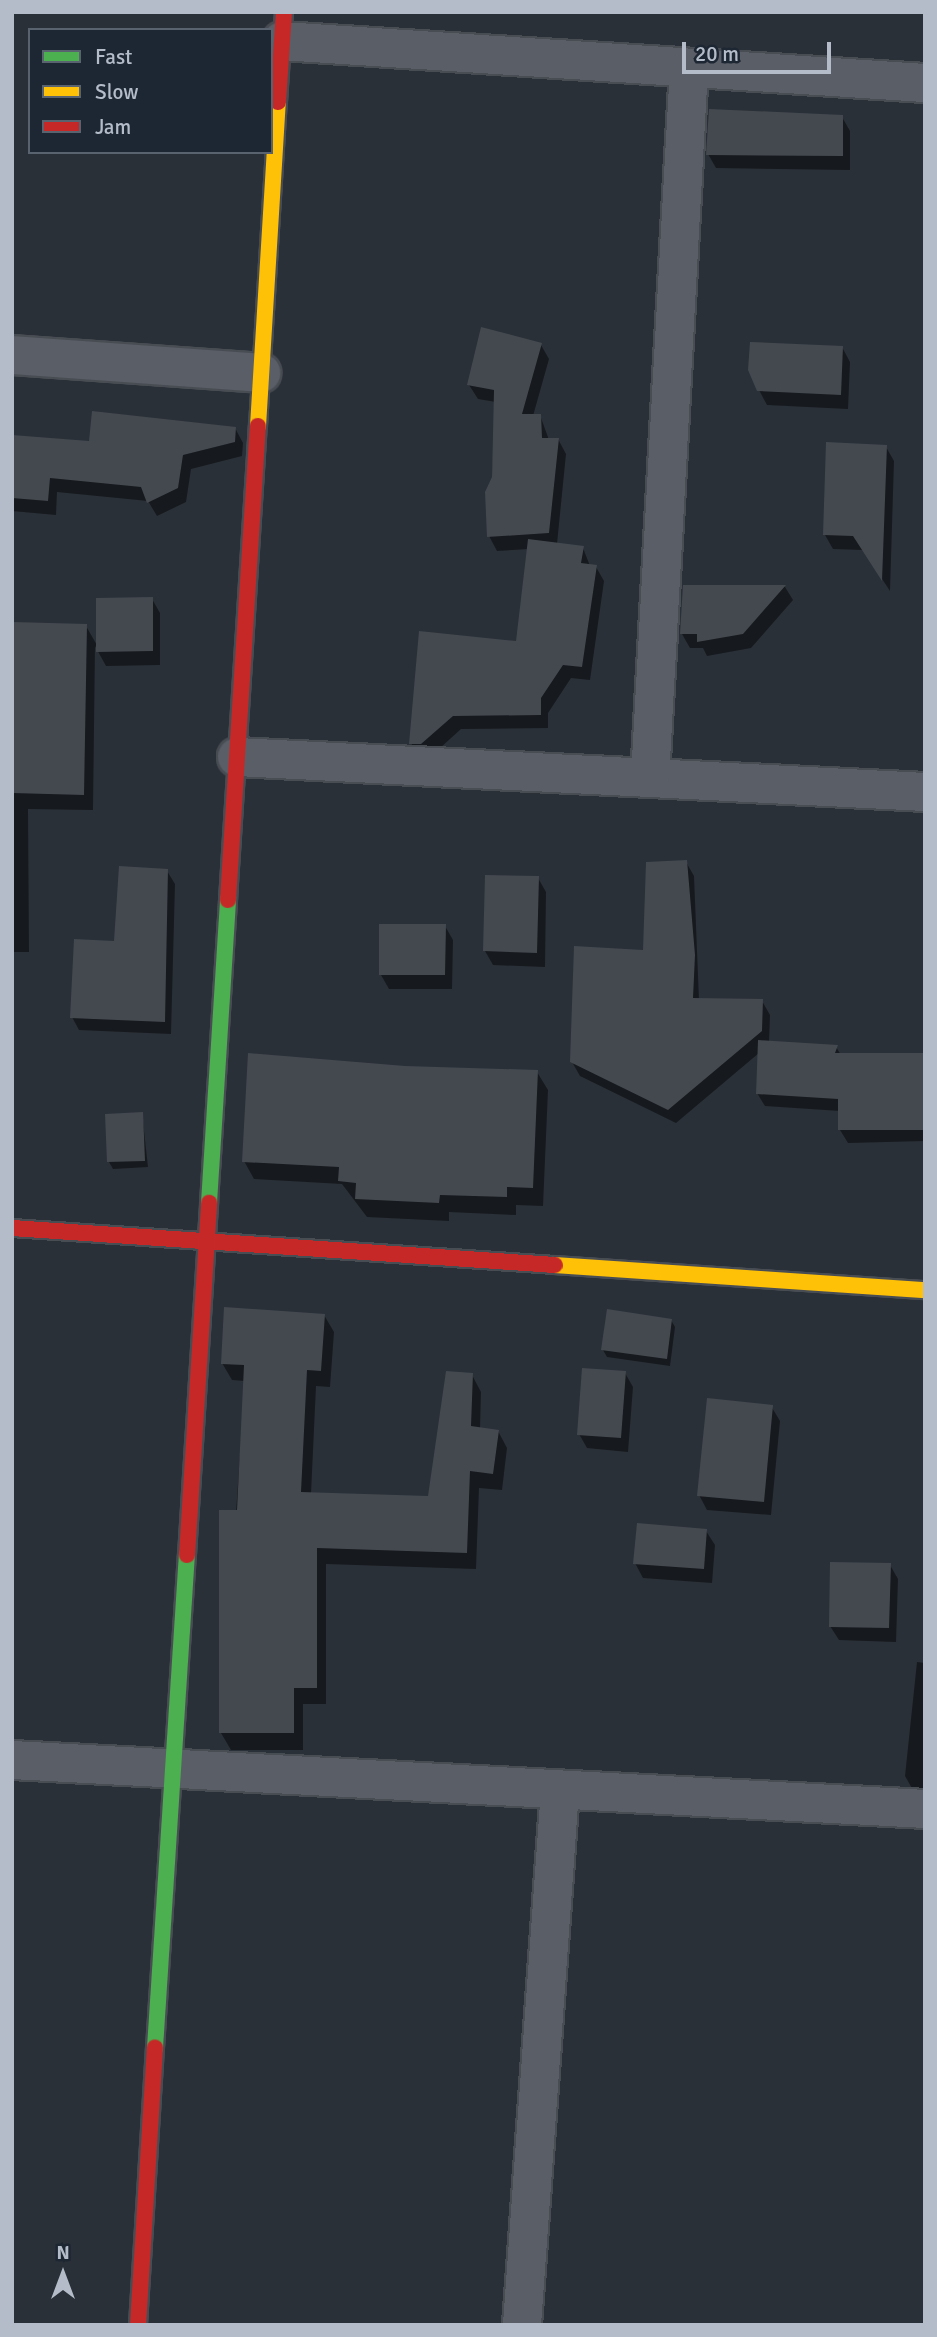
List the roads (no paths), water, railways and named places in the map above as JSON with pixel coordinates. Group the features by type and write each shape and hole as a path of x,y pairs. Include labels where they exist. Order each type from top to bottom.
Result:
{"street":[{"path":"138,2325 283,27 689,68 925,83"},
{"path":"650,778 689,68"},
{"path":"12,355 261,373"},
{"path":"237,757 925,792"},
{"path":"12,1228 925,1290"},
{"path":"12,1760 925,1809"},
{"path":"522,2325 560,1789"}]}
